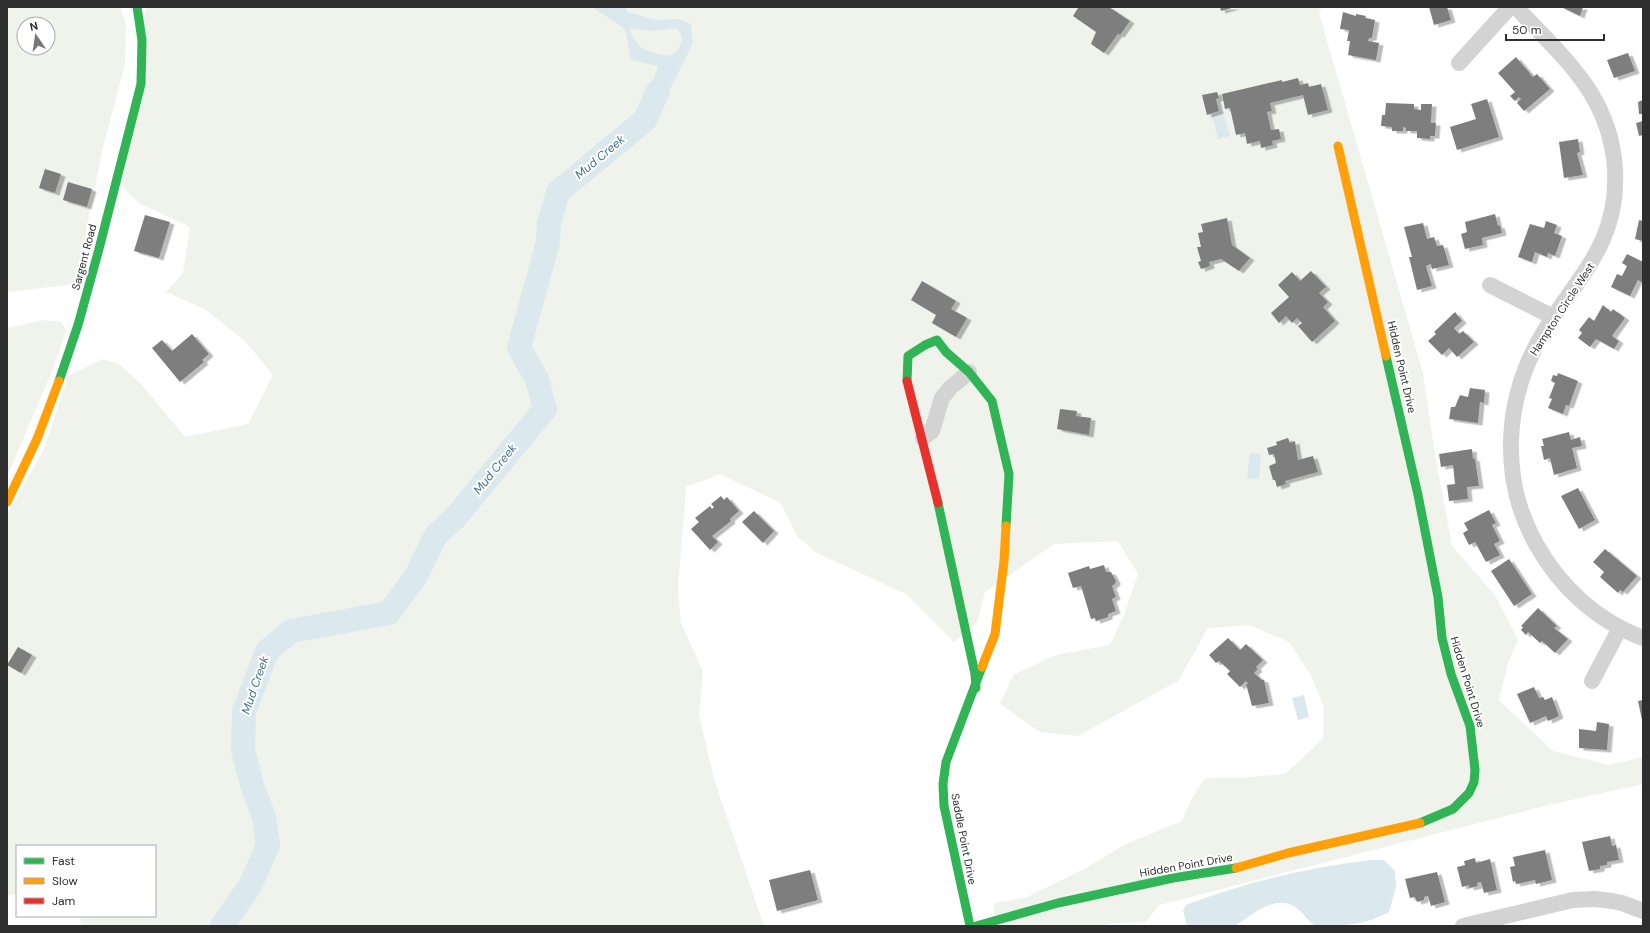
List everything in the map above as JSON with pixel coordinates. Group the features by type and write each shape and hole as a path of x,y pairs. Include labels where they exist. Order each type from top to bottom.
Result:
{"street":[{"name":"Sargent Road","path":"7,502 52,404 78,325 99,249 141,84 142,40 137,7"},
{"path":"1459,63 1510,7"},
{"name":"Hampton Circle West","path":"1516,7 1580,76 1590,90 1603,116 1614,157 1614,193 1609,223 1592,263 1553,317 1532,351 1518,391 1510,439 1511,464 1515,487 1528,528 1548,565 1564,584 1595,612 1620,628 1643,638"},
{"name":"Hidden Point Drive","path":"976,926 1058,903 1173,878 1251,865 1288,853 1426,822 1453,809 1469,793 1474,782 1475,770 1470,726 1451,674 1442,638 1438,597 1418,495 1338,146"},
{"path":"1490,285 1553,317"},
{"name":"Saddle Point Drive","path":"923,438 906,376 908,356 925,345 937,340 946,352 969,372 992,401 1009,474 1004,561 995,634 976,688 965,711 946,762 943,788 944,806 970,926"},
{"path":"969,372 950,388 942,398 932,431 923,438 943,521 975,674 976,688"},
{"path":"1592,681 1620,628"},
{"path":"1463,926 1574,900 1594,898 1612,901 1643,911"}],"shaded area":[{"path":"7,7 120,7 126,25 125,65 104,143 75,284 7,292"},
{"path":"146,7 1322,7 1319,13 1423,373 1435,455 1452,546 1495,595 1518,640 1508,663 1499,700 1553,751 1609,765 1643,757 1643,784 1548,805 1159,905 1146,922 1116,923 1103,926 991,926 995,903 1027,897 1086,868 1124,845 1182,821 1191,800 1205,778 1238,778 1285,774 1323,739 1324,707 1310,674 1289,642 1249,625 1208,628 1178,681 1078,736 1040,732 1000,704 1013,675 1056,655 1110,645 1124,615 1138,574 1118,541 1054,544 985,592 977,623 954,642 906,594 817,553 797,536 781,503 720,474 686,487 678,590 681,623 703,672 699,715 715,782 764,926 81,926 80,917 156,917 156,845 16,845 16,893 7,896 7,515 44,449 68,376 103,359 119,364 141,384 185,437 248,424 273,375 245,341 206,310 166,292 183,273 190,227 139,203 122,187"},
{"path":"592,7 625,7 628,12 657,20 678,19 691,24 693,43 668,93 663,110 652,127 638,112 652,86 658,66 631,60 625,29","holes":["629,28 655,31 676,28 681,34 682,41 677,51 669,56 648,51 636,42"]},
{"path":"1223,112 1230,136 1218,139 1212,115"},
{"path":"44,320 62,322 66,331 53,369 7,477 7,328"},
{"path":"1250,453 1261,454 1259,479 1247,478"},
{"path":"1304,695 1309,717 1298,720 1292,698"},
{"path":"1372,860 1384,860 1395,871 1396,887 1389,912 1372,920 1354,924 1316,926 1295,907 1290,904 1278,903 1271,904 1259,910 1233,926 1187,926 1183,911 1186,905 1232,889 1278,876"}],"building":[{"path":"1076,7 1109,7 1130,21 1104,53 1091,44 1096,32 1073,16 1078,8"},
{"path":"1220,7 1235,7 1221,11"},
{"path":"1429,7 1447,7 1451,20 1434,25"},
{"path":"1561,7 1583,7 1580,16"},
{"path":"1343,12 1356,16 1356,14 1366,16 1365,18 1375,20 1372,38 1369,38 1368,41 1379,43 1376,60 1348,55 1350,41 1347,41 1349,30 1340,29"},
{"path":"1628,53 1635,71 1614,78 1607,60"},
{"path":"1516,57 1533,77 1537,74 1550,89 1524,111 1517,103 1521,99 1519,97 1515,101 1510,96 1515,92 1498,73"},
{"path":"1298,78 1300,85 1308,83 1309,87 1321,84 1328,110 1308,115 1303,95 1270,103 1272,111 1267,112 1271,130 1279,129 1281,139 1272,141 1273,145 1261,148 1260,141 1247,144 1245,133 1236,135 1230,108 1225,109 1222,94 1282,80 1282,82"},
{"path":"1217,92 1219,98 1216,99 1219,111 1207,115 1202,95"},
{"path":"1487,99 1499,137 1457,150 1450,127 1476,119 1471,104"},
{"path":"1643,100 1643,114 1639,114 1638,102"},
{"path":"1386,103 1414,104 1414,109 1421,110 1421,104 1432,104 1431,123 1436,123 1435,136 1430,136 1430,139 1417,138 1417,131 1406,131 1406,128 1403,127 1403,131 1392,131 1392,127 1381,126 1382,115 1385,115"},
{"path":"1643,121 1643,135 1639,136 1636,123"},
{"path":"1578,139 1580,152 1577,153 1583,175 1564,178 1559,142"},
{"path":"45,169 61,174 55,193 39,188"},
{"path":"68,182 92,189 87,207 63,200"},
{"path":"1495,214 1498,226 1500,225 1502,233 1482,238 1483,245 1465,249 1461,234 1467,232 1465,222"},
{"path":"145,215 170,222 159,258 134,251"},
{"path":"1227,218 1232,245 1250,258 1239,271 1221,259 1209,262 1210,266 1201,269 1198,262 1201,261 1197,247 1201,247 1198,233 1203,232 1201,224"},
{"path":"1639,220 1643,221 1643,241 1635,239"},
{"path":"1546,221 1557,225 1554,233 1562,236 1555,256 1548,253 1547,257 1535,252 1532,262 1518,257 1530,224 1544,228"},
{"path":"1423,223 1427,239 1434,237 1437,246 1443,245 1449,265 1432,269 1431,264 1426,266 1432,286 1417,290 1409,257 1412,257 1404,227"},
{"path":"1627,254 1643,262 1643,283 1638,280 1630,296 1611,287 1617,274 1622,276 1627,266 1622,263"},
{"path":"1311,271 1326,287 1319,293 1328,302 1323,307 1335,321 1312,342 1298,326 1302,323 1297,318 1292,323 1286,316 1279,323 1271,313 1289,297 1278,285 1292,272 1300,281"},
{"path":"922,281 956,301 951,309 967,318 956,337 932,323 936,315 911,300"},
{"path":"1603,305 1611,312 1613,309 1625,318 1612,336 1619,341 1614,349 1596,339 1590,347 1578,338 1582,333 1579,330 1589,317 1594,321"},
{"path":"1455,312 1462,321 1454,328 1459,334 1463,331 1474,342 1457,357 1449,348 1442,355 1428,341 1436,334 1434,332"},
{"path":"192,334 209,354 202,360 204,362 180,382 152,348 162,340 172,351"},
{"path":"1558,373 1578,381 1569,406 1566,405 1563,414 1548,408 1552,399 1549,398 1555,383 1551,381 1553,375 1557,376"},
{"path":"1470,388 1485,390 1484,403 1480,402 1478,423 1449,419 1451,407 1455,407 1460,395 1468,397"},
{"path":"1060,409 1077,411 1076,416 1091,418 1089,435 1057,429"},
{"path":"1569,432 1571,440 1580,437 1582,446 1572,448 1577,468 1554,475 1550,458 1544,460 1541,446 1544,446 1542,439"},
{"path":"1288,438 1290,443 1295,441 1298,460 1313,456 1318,472 1285,481 1286,484 1277,487 1275,480 1273,480 1269,466 1276,463 1274,454 1269,455 1267,448 1277,445 1276,442"},
{"path":"1472,449 1473,459 1475,458 1479,486 1467,487 1468,499 1449,501 1447,485 1455,484 1453,465 1441,467 1439,454"},
{"path":"1578,488 1595,520 1579,529 1561,496"},
{"path":"721,496 724,500 727,497 739,511 730,519 731,521 712,536 718,542 710,550 691,529 699,522 695,518 710,506 712,509 714,507 711,504"},
{"path":"1489,510 1496,523 1492,525 1500,541 1494,544 1500,555 1486,562 1475,542 1469,545 1463,533 1468,530 1464,523"},
{"path":"754,511 774,531 763,543 742,522"},
{"path":"1605,549 1637,576 1623,592 1620,590 1618,593 1600,577 1604,572 1593,562"},
{"path":"1509,559 1532,594 1514,606 1491,571"},
{"path":"1104,565 1106,572 1111,572 1116,581 1112,586 1116,597 1112,599 1116,611 1108,614 1108,617 1096,621 1095,618 1091,619 1081,586 1073,588 1068,573 1089,566 1090,569"},
{"path":"1538,608 1557,626 1554,628 1568,639 1555,653 1542,641 1540,643 1528,632 1526,635 1521,630 1523,627 1521,626"},
{"path":"1228,638 1240,650 1246,644 1263,660 1256,667 1258,669 1254,673 1264,680 1269,703 1252,706 1246,684 1248,684 1246,681 1240,687 1227,674 1230,671 1219,661 1216,663 1209,655"},
{"path":"18,647 32,655 21,673 7,665"},
{"path":"1534,687 1539,698 1543,697 1545,700 1552,697 1559,716 1548,721 1546,716 1530,723 1517,694"},
{"path":"1643,700 1643,720 1642,720 1638,701"},
{"path":"1597,722 1609,724 1607,750 1579,748 1579,729 1596,731"},
{"path":"1610,836 1612,846 1616,845 1619,860 1607,862 1607,865 1600,866 1600,869 1589,871 1582,842"},
{"path":"1545,850 1552,880 1536,884 1535,880 1516,884 1515,881 1513,882 1510,867 1515,866 1513,857"},
{"path":"1475,858 1476,863 1490,859 1497,890 1484,893 1481,882 1477,883 1478,886 1469,888 1469,885 1462,887 1457,867 1465,865 1464,861"},
{"path":"810,870 818,900 777,911 769,880"},
{"path":"1437,872 1445,902 1431,906 1428,896 1424,897 1424,900 1417,902 1415,897 1410,898 1405,879"}],"waterway":[{"name":"Mud Creek","path":"222,926 250,886 268,845 264,817 252,785 243,750 244,712 267,651 291,631 389,613 416,576 436,535 454,519 545,409 537,379 519,348 548,242 549,223 558,192 645,120 658,91"}],"traffic: fast":[{"path":"59,381 78,325 99,249 141,84 142,40 137,7"},
{"path":"907,381 908,356 925,345 937,340 946,352 969,372 992,401 1009,474 1006,526"},
{"path":"1386,356 1418,495 1438,597 1442,638 1451,674 1470,726 1475,770 1474,782 1469,793 1453,809 1420,823"},
{"path":"938,503 975,674 976,688"},
{"path":"970,926 944,806 943,784 946,762 982,667"},
{"path":"976,926 1058,903 1173,878 1236,868"}],"traffic: slow":[{"path":"1338,146 1386,356"},
{"path":"7,502 37,439 59,381"},
{"path":"982,667 995,634 1004,561 1006,526"},
{"path":"1236,868 1288,853 1420,823"}],"traffic: jam":[{"path":"907,381 938,503"}]}
